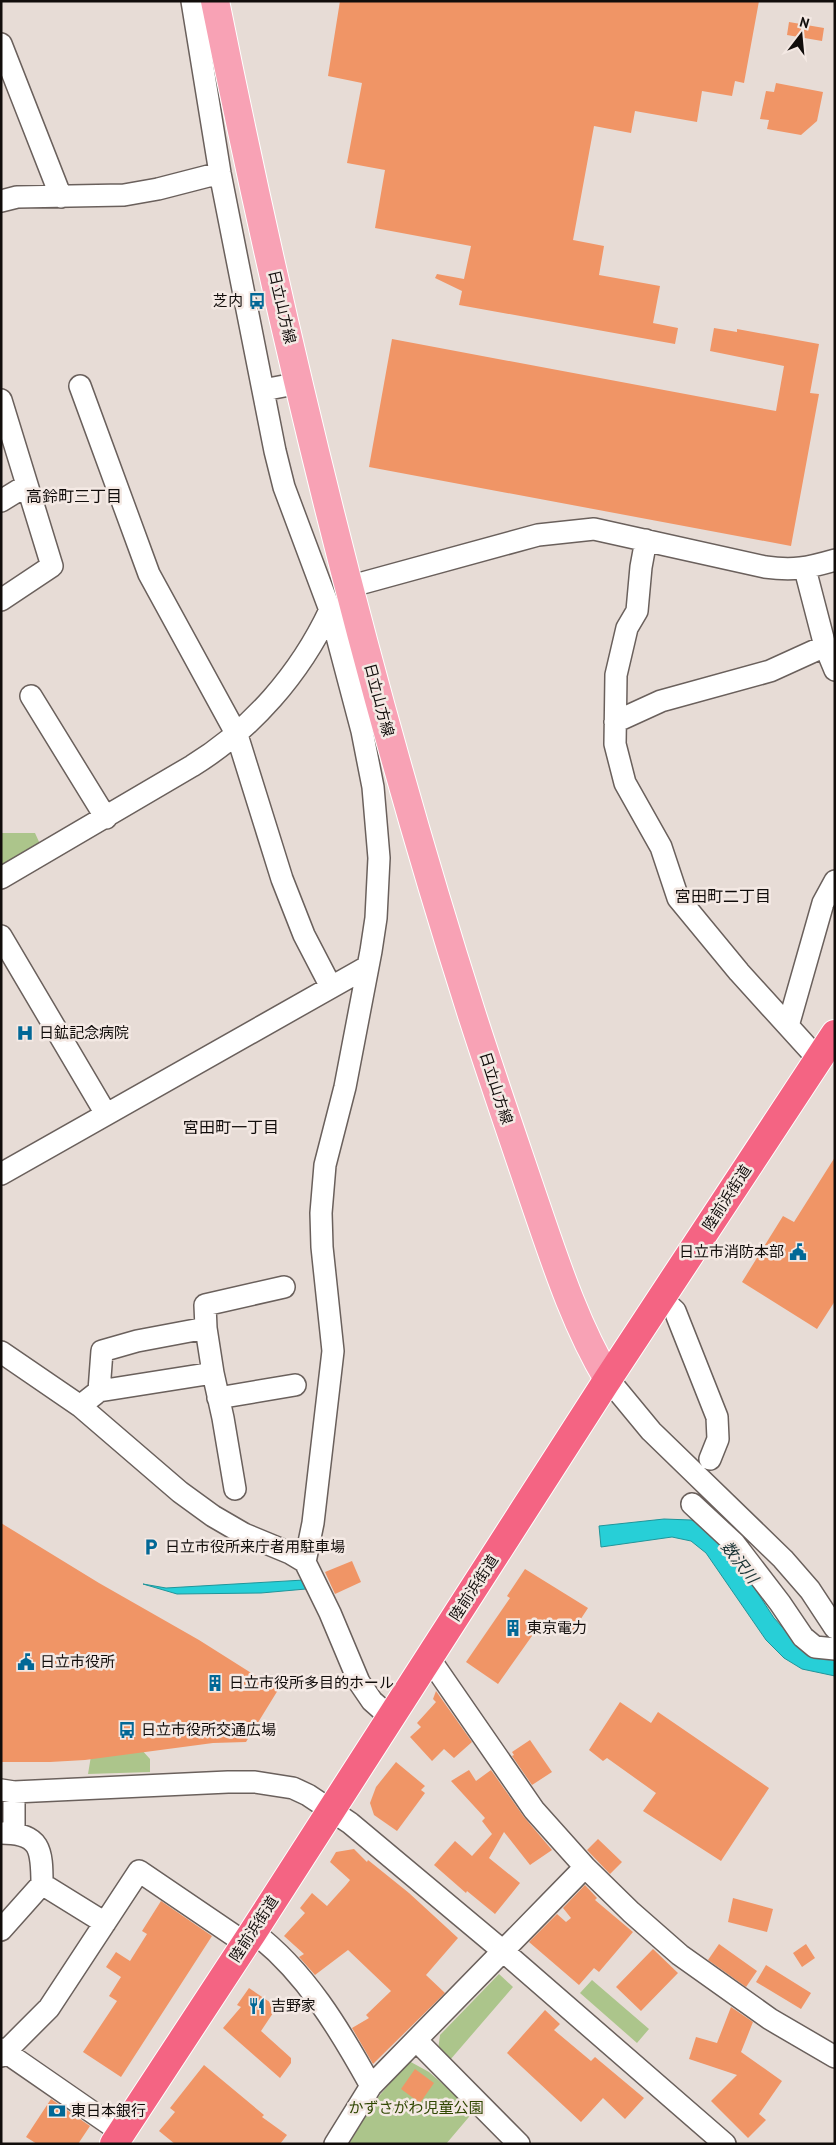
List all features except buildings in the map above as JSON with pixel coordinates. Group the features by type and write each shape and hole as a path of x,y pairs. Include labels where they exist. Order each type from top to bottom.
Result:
{"highway":[{"name":"陸前浜街道","path":"117,2138 249,1938 608,1379 835,1034"}],"main road":[{"name":"日立山方線","path":"215,1 232,84 348,586 431,886 494,1085 555,1263 582,1332 608,1379"}],"street":[{"path":"192,1 220,173 284,487 330,610 362,731 373,787 379,858 376,918 368,967 350,1062 325,1164 322,1185 322,1247 333,1351 313,1523 305,1562"},
{"path":"1,44 61,197"},
{"path":"1,201 17,197 124,195 158,189 220,173"},
{"path":"263,390 300,383"},
{"path":"80,386 149,574 236,735 282,879 304,935 332,987"},
{"path":"1,400 52,566 1,600"},
{"path":"1,501 28,485"},
{"path":"348,586 538,535 594,529 786,570 805,569 835,560"},
{"path":"646,540 641,567 637,611 627,628 616,675 614,744 625,783 661,847 678,898 739,972 818,1059"},
{"path":"805,569 825,646 835,670"},
{"path":"1,878 106,818 216,751 236,735 269,702 304,659 316,640 330,610"},
{"path":"615,722 661,700 770,671 825,646"},
{"path":"31,696 106,818"},
{"path":"788,1026 823,903 835,881"},
{"path":"1,936 106,1114"},
{"path":"1,1174 368,967"},
{"path":"235,1489 213,1373 206,1328 205,1305 284,1287"},
{"path":"662,1299 675,1311 717,1417 718,1439 710,1459"},
{"path":"100,1391 102,1351 137,1341 206,1328"},
{"path":"1,1352 80,1406 180,1492 213,1516 244,1534 290,1553 305,1562 330,1613 359,1682 372,1701 390,1717"},
{"path":"80,1406 100,1391 213,1373"},
{"path":"608,1379 651,1431 783,1559 810,1590 834,1628"},
{"path":"218,1398 295,1385"},
{"path":"692,1504 734,1543 780,1603 803,1637 815,1647 835,1649"},
{"path":"429,1658 534,1810 585,1867 631,1912 680,1955 770,2019 835,2056"},
{"path":"1,1930 42,1884 41,1853 32,1840 7,1833 8,1791 255,1782 294,1788 331,1809 350,1823 503,1951 725,2144"},
{"path":"335,2144 371,2086 585,1867"},
{"path":"117,2138 2,2053 49,2008 139,1871 249,1938 269,1944 289,1965 330,2016 371,2086"},
{"path":"42,1884 105,1923"},
{"path":"417,2041 519,2144"}],"green space":[{"path":"1,833 35,833 40,844 1,868"},
{"path":"140,1748 150,1759 150,1772 88,1774 91,1756"},
{"path":"499,1974 513,1987 450,2060 438,2050 440,2035"},
{"path":"592,1980 649,2029 637,2043 580,1993"},
{"name":"かずさがわ児童公園","path":"409,2061 429,2072 474,2111 446,2144 349,2144 374,2102"}],"water":[{"path":"664,1519 691,1520 705,1525 727,1546 774,1618 792,1638 835,1656 835,1676 802,1669 784,1658 766,1640 706,1553 691,1541 672,1537 601,1547 599,1526"},
{"path":"304,1580 306,1589 261,1593 177,1594 143,1584 166,1588"}],"place":[{"name":"芝内","path":"257,301"},
{"name":"日鉱記念病院","path":"25,1033"},
{"name":"日立市消防本部","path":"798,1252"},
{"name":"日立市役所来庁者用駐車場","path":"151,1547"},
{"name":"東京電力","path":"513,1628"},
{"name":"日立市役所","path":"26,1662"},
{"name":"日立市役所多目的ホール","path":"215,1683"},
{"name":"日立市役所交通広場","path":"127,1730"},
{"name":"吉野家","path":"257,2006"},
{"name":"東日本銀行","path":"57,2111"}],"district":[{"name":"高鈴町三丁目","path":"74,496"},
{"name":"宮田町二丁目","path":"723,896"},
{"name":"宮田町一丁目","path":"231,1127"}],"water label":[{"name":"数沢川","path":"740,1562"}]}
